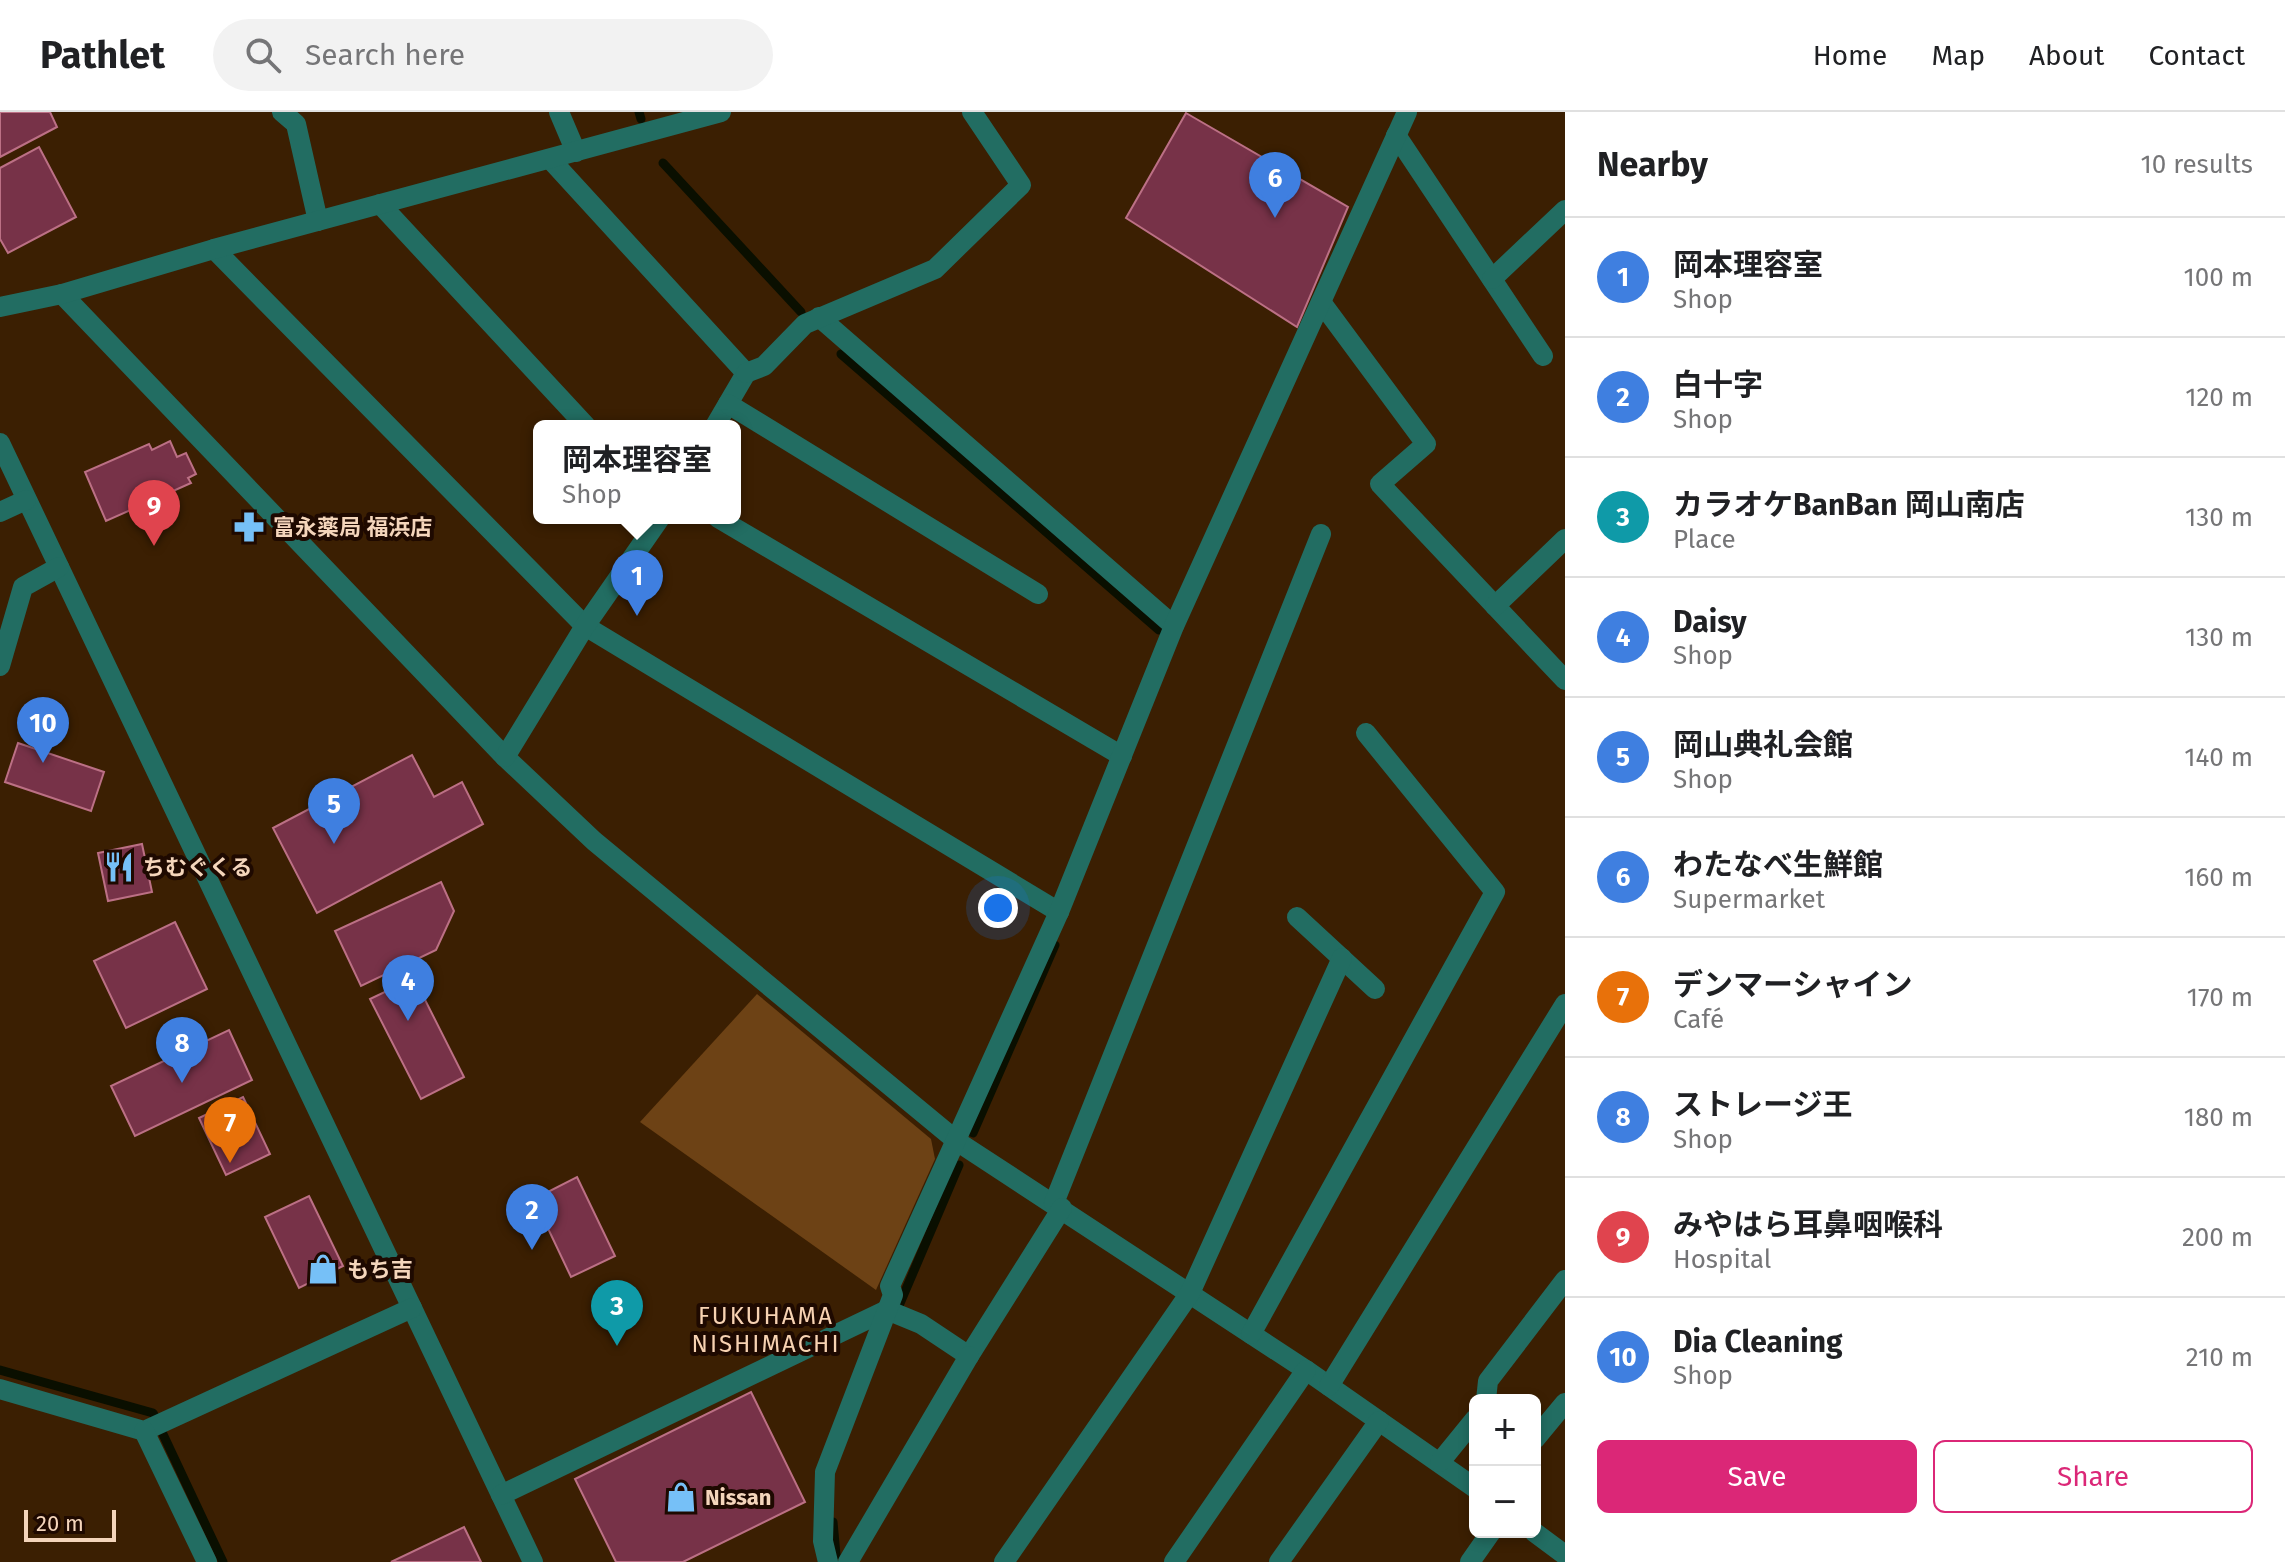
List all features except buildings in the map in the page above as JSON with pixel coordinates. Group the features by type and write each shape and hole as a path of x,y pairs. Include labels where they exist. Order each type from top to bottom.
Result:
{"street":[{"path":"282,112 296,124 318,221"},
{"path":"559,112 576,152"},
{"path":"0,307 62,294 214,249 721,112"},
{"path":"719,420 746,373 764,366 805,324 935,269 1021,185 972,112"},
{"path":"828,1562 823,1541 825,1472 894,1312 890,1286 958,1142 1059,912 1174,626 1407,112"},
{"path":"1396,135 1543,356"},
{"path":"550,159 746,373"},
{"path":"380,204 580,420"},
{"path":"1492,279 1565,210"},
{"path":"214,249 585,626 1059,912"},
{"path":"62,294 505,757 594,841 958,1142 1306,1370 1469,1484"},
{"path":"1321,302 1426,444 1380,484 1565,680"},
{"path":"819,317 1174,626"},
{"path":"728,404 1038,594"},
{"path":"0,443 533,1562"},
{"path":"0,512 26,500"},
{"path":"505,757 585,626 656,524"},
{"path":"728,524 1122,756"},
{"path":"848,1562 1058,1206 1321,534"},
{"path":"1495,606 1565,539"},
{"path":"0,666 23,587 59,567"},
{"path":"1251,1334 1495,892 1366,733"},
{"path":"1297,917 1375,989"},
{"path":"1004,1562 1190,1293 1342,958"},
{"path":"1329,1386 1565,1004"},
{"path":"1487,1394 1488,1381 1565,1280"},
{"path":"0,1389 153,1427 412,1308"},
{"path":"501,1495 894,1312 921,1324 969,1356"},
{"path":"1174,1562 1306,1370"},
{"path":"1541,1432 1565,1403"},
{"path":"1279,1562 1379,1421"},
{"path":"1440,1462 1469,1426"},
{"path":"153,1427 207,1562"},
{"path":"1541,1537 1565,1555"},
{"path":"1470,1562 1487,1538"}],"shaded area":[{"path":"757,994 931,1139 935,1159 876,1290 640,1122"}],"waterway":[{"path":"639,112 641,119"},
{"path":"663,163 801,312"},
{"path":"841,354 1159,630"},
{"path":"973,1133 1055,945"},
{"path":"898,1308 959,1165"},
{"path":"0,1370 153,1413 223,1562"},
{"path":"833,1522 836,1555"}],"place":[{"name":"わたなべ生鮮館","path":"1275,218"},
{"name":"富永薬局 福浜店","path":"249,527"},
{"name":"みやはら耳鼻咽喉科","path":"154,546"},
{"name":"岡本理容室","path":"637,616"},
{"name":"Dia Cleaning","path":"43,763"},
{"name":"岡山典礼会館","path":"334,844"},
{"name":"ちむぐくる","path":"119,867"},
{"name":"Daisy","path":"408,1021"},
{"name":"ストレージ王","path":"182,1083"},
{"name":"デンマーシャイン","path":"230,1163"},
{"name":"白十字","path":"532,1250"},
{"name":"もち吉","path":"323,1269"},
{"name":"カラオケBanBan 岡山南店","path":"617,1346"},
{"name":"Nissan","path":"681,1497"}],"district":[{"name":"FUKUHAMA NISHIMACHI","path":"766,1330"}]}
